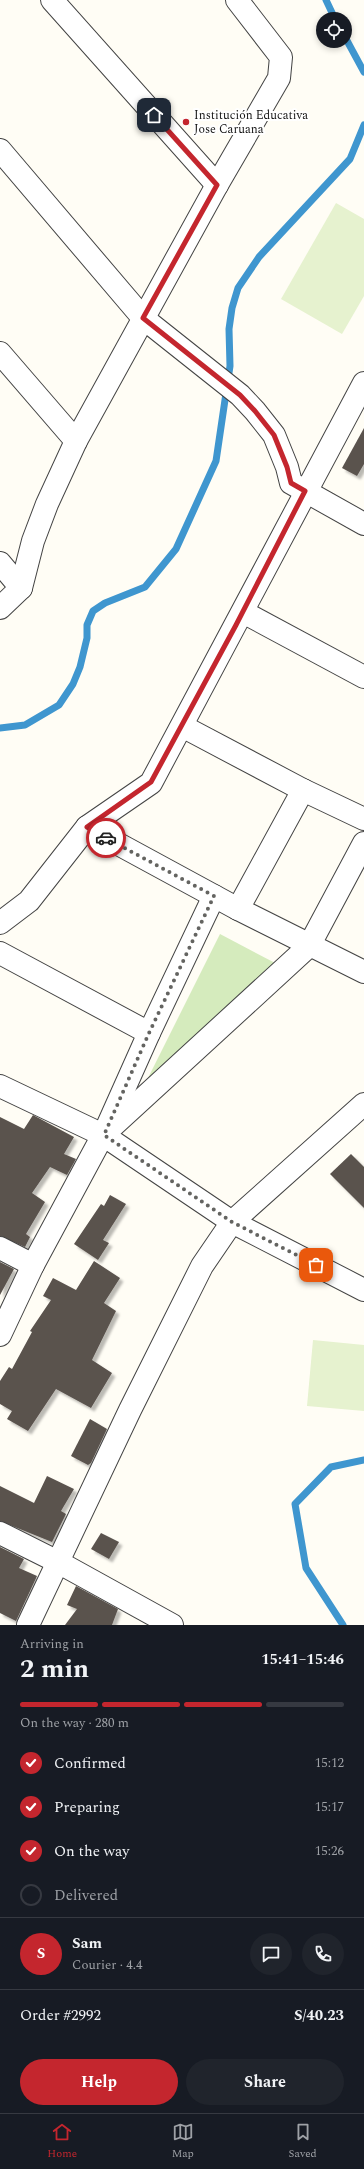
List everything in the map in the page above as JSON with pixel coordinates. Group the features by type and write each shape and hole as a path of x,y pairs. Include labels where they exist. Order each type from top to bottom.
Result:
{"street":[{"path":"52,0 217,185"},
{"path":"0,608 21,588 39,526 76,441 217,185 279,78 282,68 281,57 237,0"},
{"path":"0,150 143,318 240,395 255,411 274,435 287,467 291,483 364,524"},
{"path":"0,353 76,441"},
{"path":"0,923 29,901 67,850 87,827 151,782 364,383"},
{"path":"0,563 21,588"},
{"path":"243,612 364,677"},
{"path":"182,726 303,790 364,819"},
{"path":"238,909 303,790"},
{"path":"87,827 238,909 309,946 364,972"},
{"path":"104,1135 309,946 364,843"},
{"path":"0,1334 33,1265 104,1135 149,1033 214,896"},
{"path":"0,953 149,1033"},
{"path":"0,1086 104,1135 232,1222 364,1290"},
{"path":"28,1625 130,1410 199,1273 232,1222 364,1104"},
{"path":"0,1248 33,1265"},
{"path":"0,1533 58,1562 172,1625"}],"green space":[{"path":"336,203 364,219 364,296 342,334 281,299"},
{"path":"220,934 277,964 141,1092"},
{"path":"313,1340 364,1345 364,1411 307,1406"}],"building":[{"path":"364,428 364,464 357,476 342,468"},
{"path":"33,1115 74,1137 64,1154 76,1159 67,1175 50,1167 32,1193 45,1202 26,1234 30,1237 25,1247 0,1236 0,1117 24,1129"},
{"path":"351,1154 364,1167 364,1208 330,1174"},
{"path":"110,1195 126,1204 103,1240 109,1243 98,1260 74,1244 101,1204 104,1206"},
{"path":"94,1261 120,1278 104,1303 116,1311 92,1360 112,1373 91,1408 56,1389 28,1431 7,1419 12,1411 0,1404 0,1381 9,1367 12,1369 32,1332 30,1331 51,1300 43,1296 53,1278 76,1290"},
{"path":"0,1262 14,1269 0,1295"},
{"path":"90,1419 107,1429 91,1463 88,1465 71,1456"},
{"path":"47,1476 74,1489 61,1511 66,1514 52,1542 0,1521 0,1486 34,1503"},
{"path":"101,1533 119,1542 109,1559 91,1549"},
{"path":"0,1547 24,1559 19,1568 37,1576 16,1621 0,1613"},
{"path":"76,1586 118,1609 112,1625 65,1625 77,1609 67,1605"}],"waterway":[{"path":"326,0 332,12"},
{"path":"351,48 364,72"},
{"path":"0,728 25,725 59,705 73,684 80,667 87,638 87,625 93,611 105,603 145,587 176,549 216,461 230,366 229,329 232,308 238,288 259,257 350,159 364,125"},
{"path":"343,1625 306,1568 295,1504 331,1467 364,1460"}],"way so far":[{"path":"106,838 214,896 149,1033 104,1135 232,1222 316,1265"}],"place":[{"name":"Institución Educativa Jose Caruana","path":"186,122"}],"route":[{"path":"106,838 87,827 151,782 236,625 305,491 291,483 287,467 274,435 255,411 240,395 143,318 217,185 154,115"}]}
